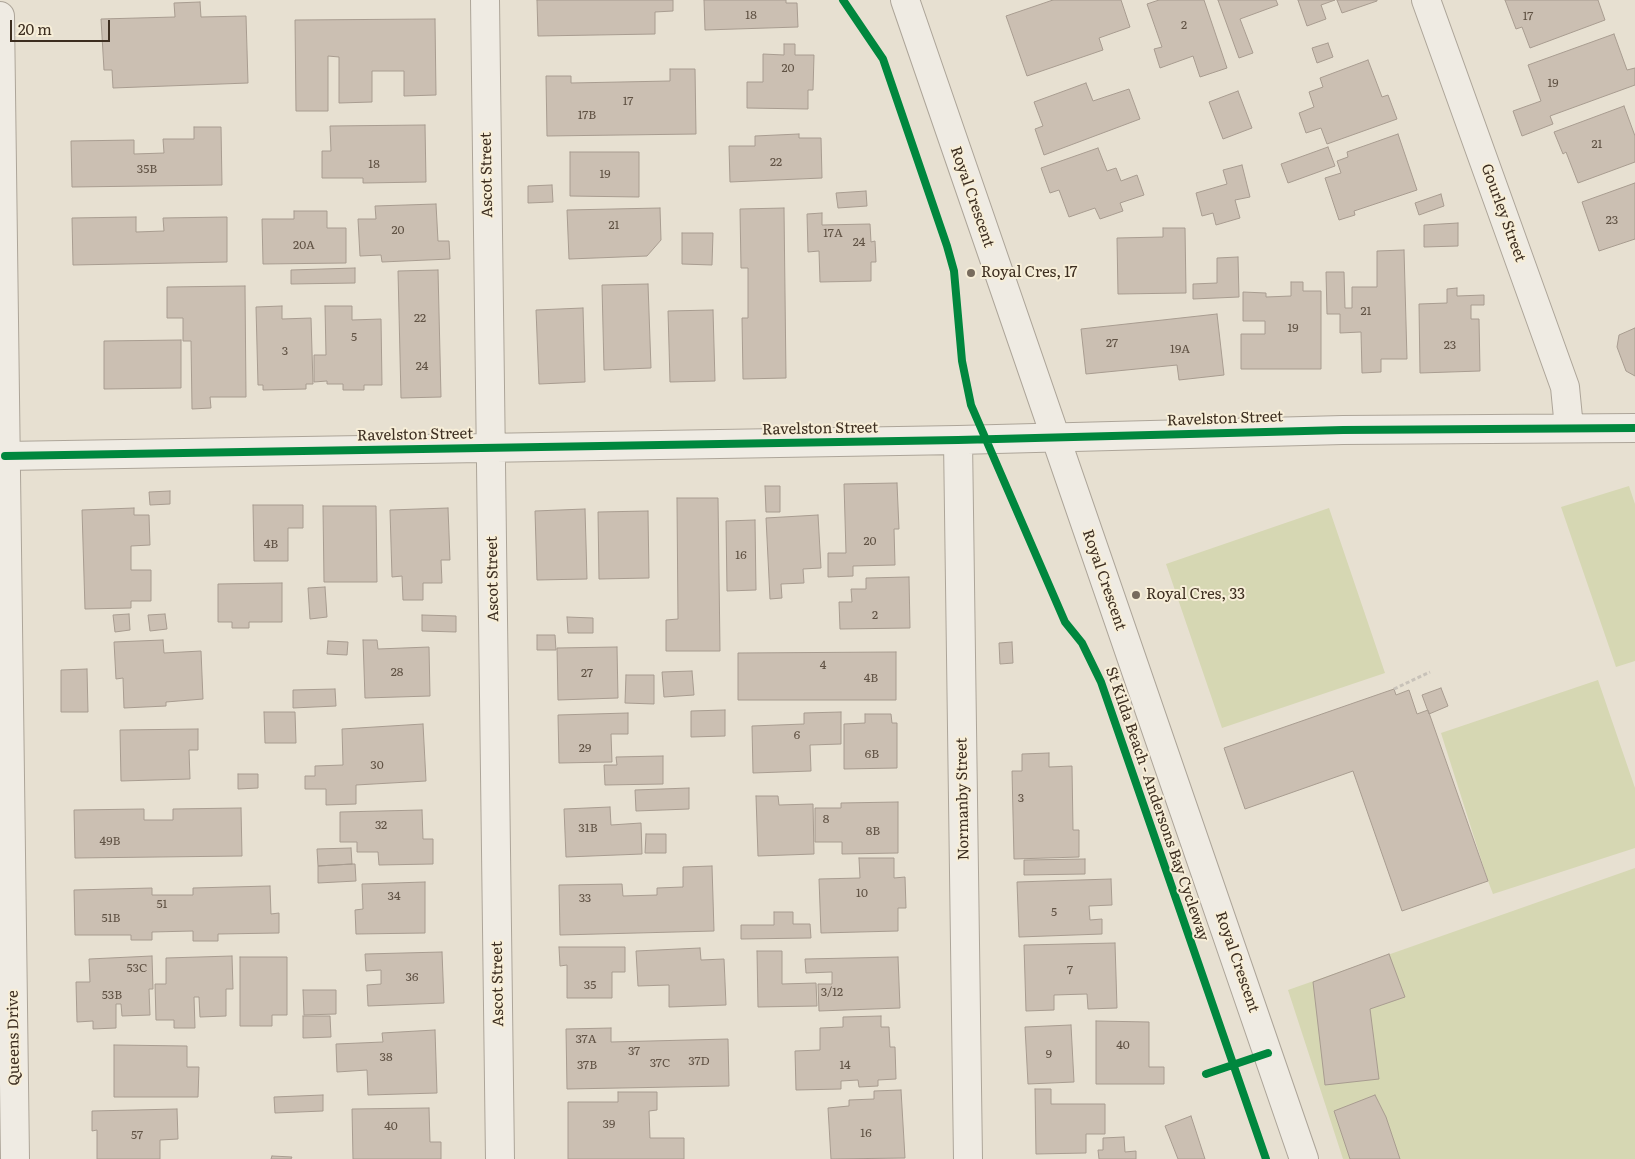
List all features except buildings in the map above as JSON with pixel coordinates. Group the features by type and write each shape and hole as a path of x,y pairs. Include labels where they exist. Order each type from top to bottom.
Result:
{"street":[{"name":"Ascot Street","path":"485,0 500,1159"},
{"name":"Royal Crescent","path":"905,0 1054,438 1304,1159"},
{"name":"Gourley Street","path":"1426,0 1565,387 1569,428"},
{"name":"Queens Drive","path":"0,16 5,456 6,900 15,1159"},
{"name":"Ravelston Street","path":"5,456 958,440 1343,430 1635,428"},
{"name":"Normanby Street","path":"958,440 968,1159"}],"path":[{"path":"1394,689 1430,672"}],"green space":[{"path":"1629,486 1635,504 1635,661 1616,667 1561,507"},
{"path":"1329,508 1385,673 1222,728 1166,564"},
{"path":"1598,680 1635,788 1635,848 1493,894 1441,733"},
{"path":"1635,868 1635,1159 1343,1159 1288,990"}],"cycle path":[{"name":"St Kilda Beach - Andersons Bay Cycleway","path":"843,0 883,59 947,246 954,271 962,361 971,405 1065,622 1082,643 1101,682 1266,1159"},
{"path":"5,456 958,440 1343,430 1635,428"},
{"path":"1206,1074 1268,1053"}],"place":[{"name":"Royal Cres, 17","path":"971,273"},
{"name":"Royal Cres, 33","path":"1136,595"}]}
